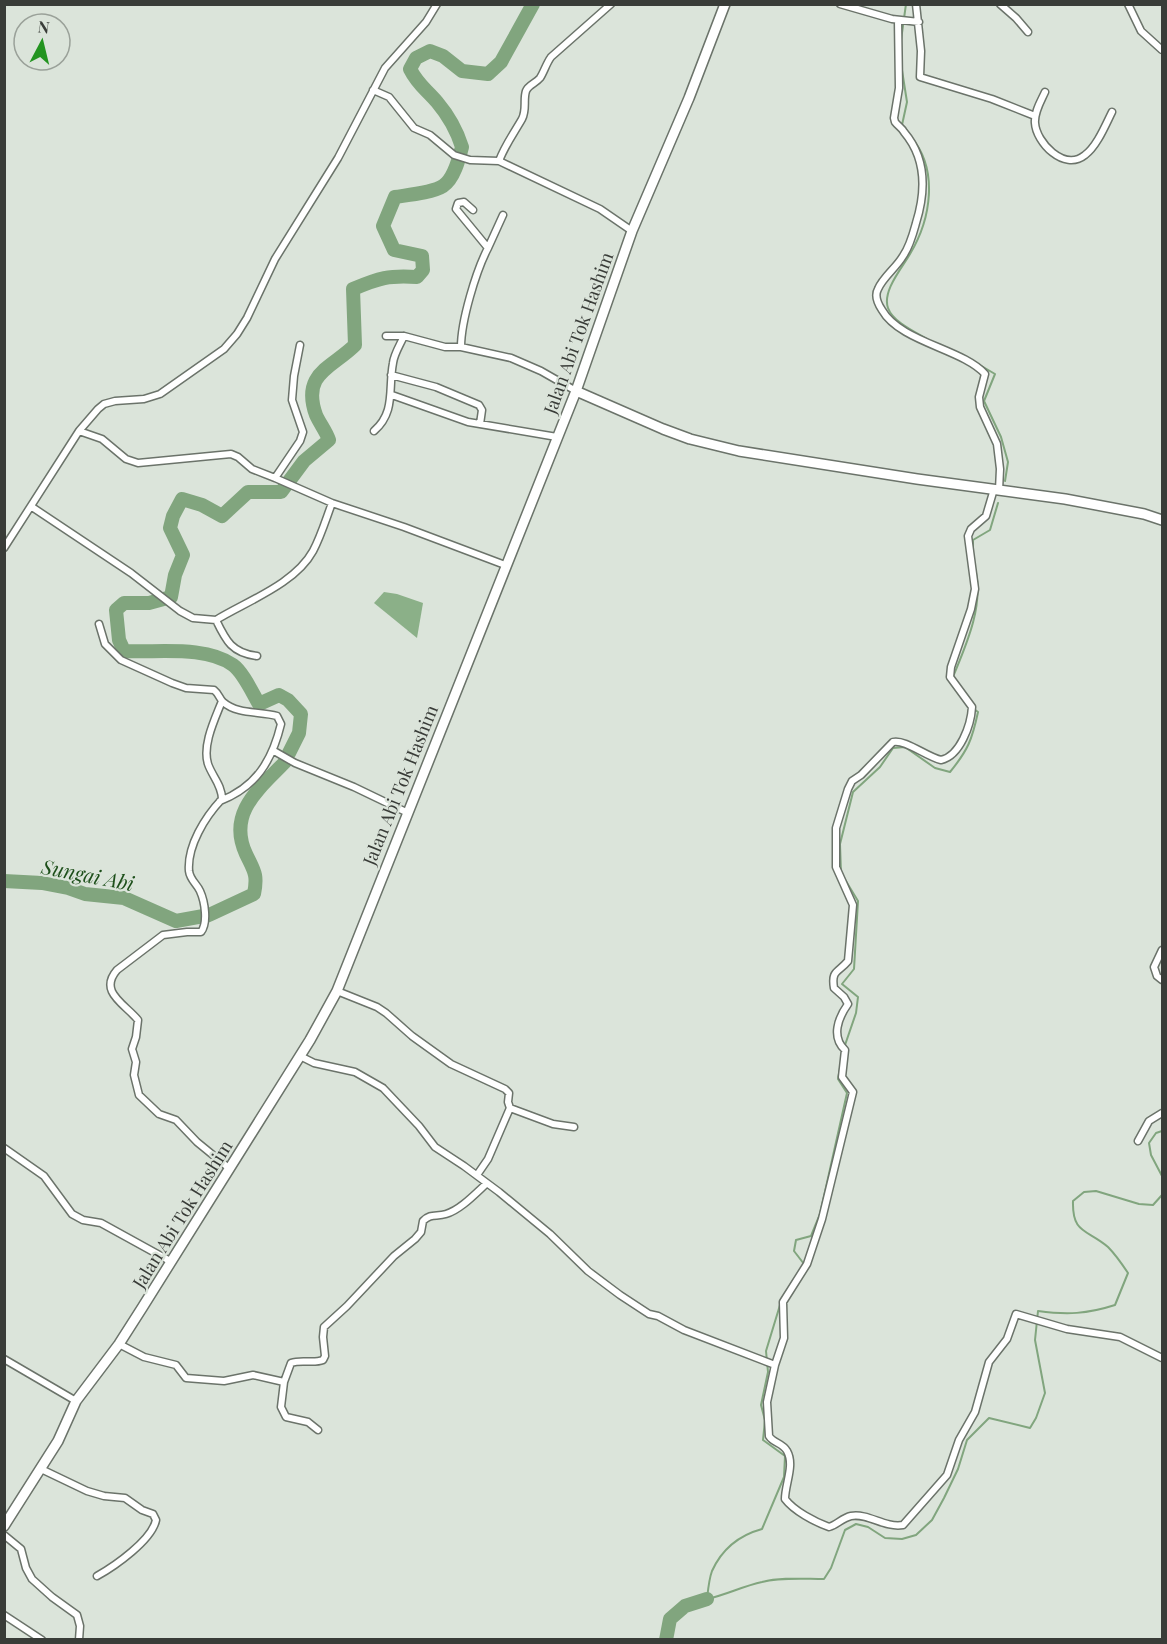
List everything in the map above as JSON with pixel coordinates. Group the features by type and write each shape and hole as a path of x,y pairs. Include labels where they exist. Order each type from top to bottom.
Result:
{"main road":[{"name":"Jalan Abi Tok Hashim","path":"4,1526 7,1515 41,1469 58,1441 76,1401 119,1344 300,1056 337,991 406,812 576,391 633,231 689,98 725,4"},
{"path":"576,391 681,436 739,451 1075,501 1144,513 1162,520"}],"street":[{"path":"4,548 78,431 104,404 144,399 160,394 232,341 247,318 275,259 338,158 385,68 426,22 436,4"},
{"path":"499,160 505,145 522,118 526,106 526,91 542,76 544,66 551,57 611,4"},
{"path":"840,4 900,20 917,22"},
{"path":"916,4 921,51 920,77 992,99 1035,116"},
{"path":"1000,4 1028,32"},
{"path":"1128,4 1142,32 1162,50"},
{"path":"900,20 899,88 894,118 912,144 922,166 923,201 904,254 878,289 876,297 882,312 889,320 935,347 965,360 985,374 980,407 997,444 1000,469 997,490 986,516 971,529 968,536 975,590 971,609 951,666 950,677 972,707 965,735 953,754 941,760 901,741 893,742 861,775 852,781 839,817 836,835 836,867 853,905 848,961 833,975 834,988 848,1004 836,1033 843,1049 842,1077 853,1092 822,1219 807,1264 783,1302 784,1338 773,1364 767,1402 770,1439 783,1446 788,1452 790,1470 784,1495 788,1503 829,1527 851,1516 860,1516 891,1527 903,1525 947,1475 958,1440 975,1412 989,1362 1006,1340 1016,1314 1067,1329 1120,1337 1162,1358"},
{"path":"374,90 389,97 414,128 430,135 454,155 470,160 499,160 594,206 633,231"},
{"path":"1045,92 1035,116 1036,130 1045,146 1054,153 1074,160 1086,155 1112,112"},
{"path":"473,210 464,202 458,203 456,209 488,248"},
{"path":"461,347 469,304 488,248 503,215"},
{"path":"386,336 404,336 446,347 461,347 524,362 576,391"},
{"path":"374,431 386,419 390,408 393,360 404,336"},
{"path":"275,478 300,441 303,432 292,400 300,345"},
{"path":"391,375 436,387 479,405 482,410 480,424"},
{"path":"392,395 480,424 557,437"},
{"path":"78,431 102,439 131,462 144,463 231,454 252,469 332,503 404,526 506,565"},
{"path":"32,507 84,539 180,611 193,618 216,620 296,573 312,552 332,503"},
{"path":"216,620 231,646 240,653 257,656"},
{"path":"99,624 105,644 121,660 186,688 214,690 222,701 235,709 277,716 281,724 274,751 253,781 234,796 219,801"},
{"path":"222,701 206,751 208,766 217,779 222,794 210,811 189,858 190,875 200,892 204,907 205,928 201,932 163,935 117,970 109,984 114,996 138,1020 132,1048 136,1062 134,1075 139,1095 152,1110 176,1120 197,1142 230,1169"},
{"path":"274,751 406,812"},
{"path":"1162,950 1154,967 1157,976 1162,980"},
{"path":"337,991 386,1012 412,1036 451,1064 509,1093 508,1106 510,1108 488,1159 477,1175"},
{"path":"300,1056 314,1063 355,1072 383,1088 402,1107 435,1148 477,1175 550,1234 588,1271 649,1314 773,1364"},
{"path":"510,1108 542,1121 574,1127"},
{"path":"1138,1141 1149,1121 1162,1113"},
{"path":"4,1148 44,1176 69,1211 77,1217 100,1223 170,1261"},
{"path":"318,1430 308,1422 286,1417 281,1407 284,1382 291,1364 302,1360 321,1361 325,1358 324,1327 394,1256 416,1239 421,1232 423,1221 431,1215 451,1212 486,1184"},
{"path":"119,1344 144,1357 176,1365 186,1378 224,1381 253,1375 284,1382"},
{"path":"4,1359 76,1401"},
{"path":"41,1469 87,1491 124,1498 142,1510 153,1514 156,1520 152,1532 144,1542 97,1576"},
{"path":"4,1535 21,1549 26,1568 32,1579 52,1598 77,1615 80,1626 79,1640"},
{"path":"4,1615 42,1640"}],"green space":[{"path":"384,592 423,603 417,638 374,603"}],"waterway":[{"name":"Sungai Abi","path":"289,753 299,733 301,714 288,700 279,695 259,704 237,668 222,659 209,655 180,651 124,651 119,640 116,610 124,603 149,603 171,597 175,575 183,555 170,528 173,516 182,499 202,505 222,516 248,492 281,492 304,461 329,440 316,415 312,401 313,390 321,373 355,345 353,289 384,278 417,277 423,270 422,256 394,250 383,226 395,197 433,190 447,183 462,147 445,112 419,83 410,69 416,58 430,51 443,56 462,71 488,74 501,62 533,4"},
{"path":"901,40 906,4"},
{"path":"901,64 907,102 902,125"},
{"path":"911,137 926,164 929,179 927,210 917,240 890,287 887,301 888,308 895,318 927,339"},
{"path":"978,364 995,374 984,401 1001,437 1008,462 1005,481"},
{"path":"973,549 973,540 990,530 998,503"},
{"path":"955,679 953,677 968,639 975,613 978,586 976,573"},
{"path":"844,1048 856,1013 858,997 842,984 854,969 858,901 841,873 840,844 853,792 880,767 893,748 905,747 935,768 950,772 965,751 971,737 978,712 974,709"},
{"name":"Sungai Abi","path":"4,881 42,883 85,894 124,898 176,921 209,915 254,894 255,873 241,839 240,826 243,814 256,792 285,762"},
{"path":"804,1264 794,1251 796,1240 811,1236 820,1214 847,1093 838,1079 842,1057"},
{"path":"1162,1131 1156,1133 1149,1143 1151,1155 1162,1176"},
{"path":"780,1305 766,1351 768,1372 761,1405 765,1420 763,1440 785,1456 784,1477 762,1529 732,1544 716,1563 710,1577 707,1599 769,1580 824,1579 831,1568 845,1530 856,1524 868,1527 885,1538 902,1539 916,1535 932,1520 944,1498 958,1469 967,1440 989,1418 1030,1428 1036,1418 1045,1393 1035,1340 1038,1311 1077,1313 1115,1305 1128,1273 1108,1247 1078,1225 1073,1212 1073,1201 1084,1192 1096,1191 1139,1204 1153,1205 1162,1195"},
{"path":"782,1299 794,1279"},
{"path":"666,1640 670,1619 685,1606 707,1599"}]}
